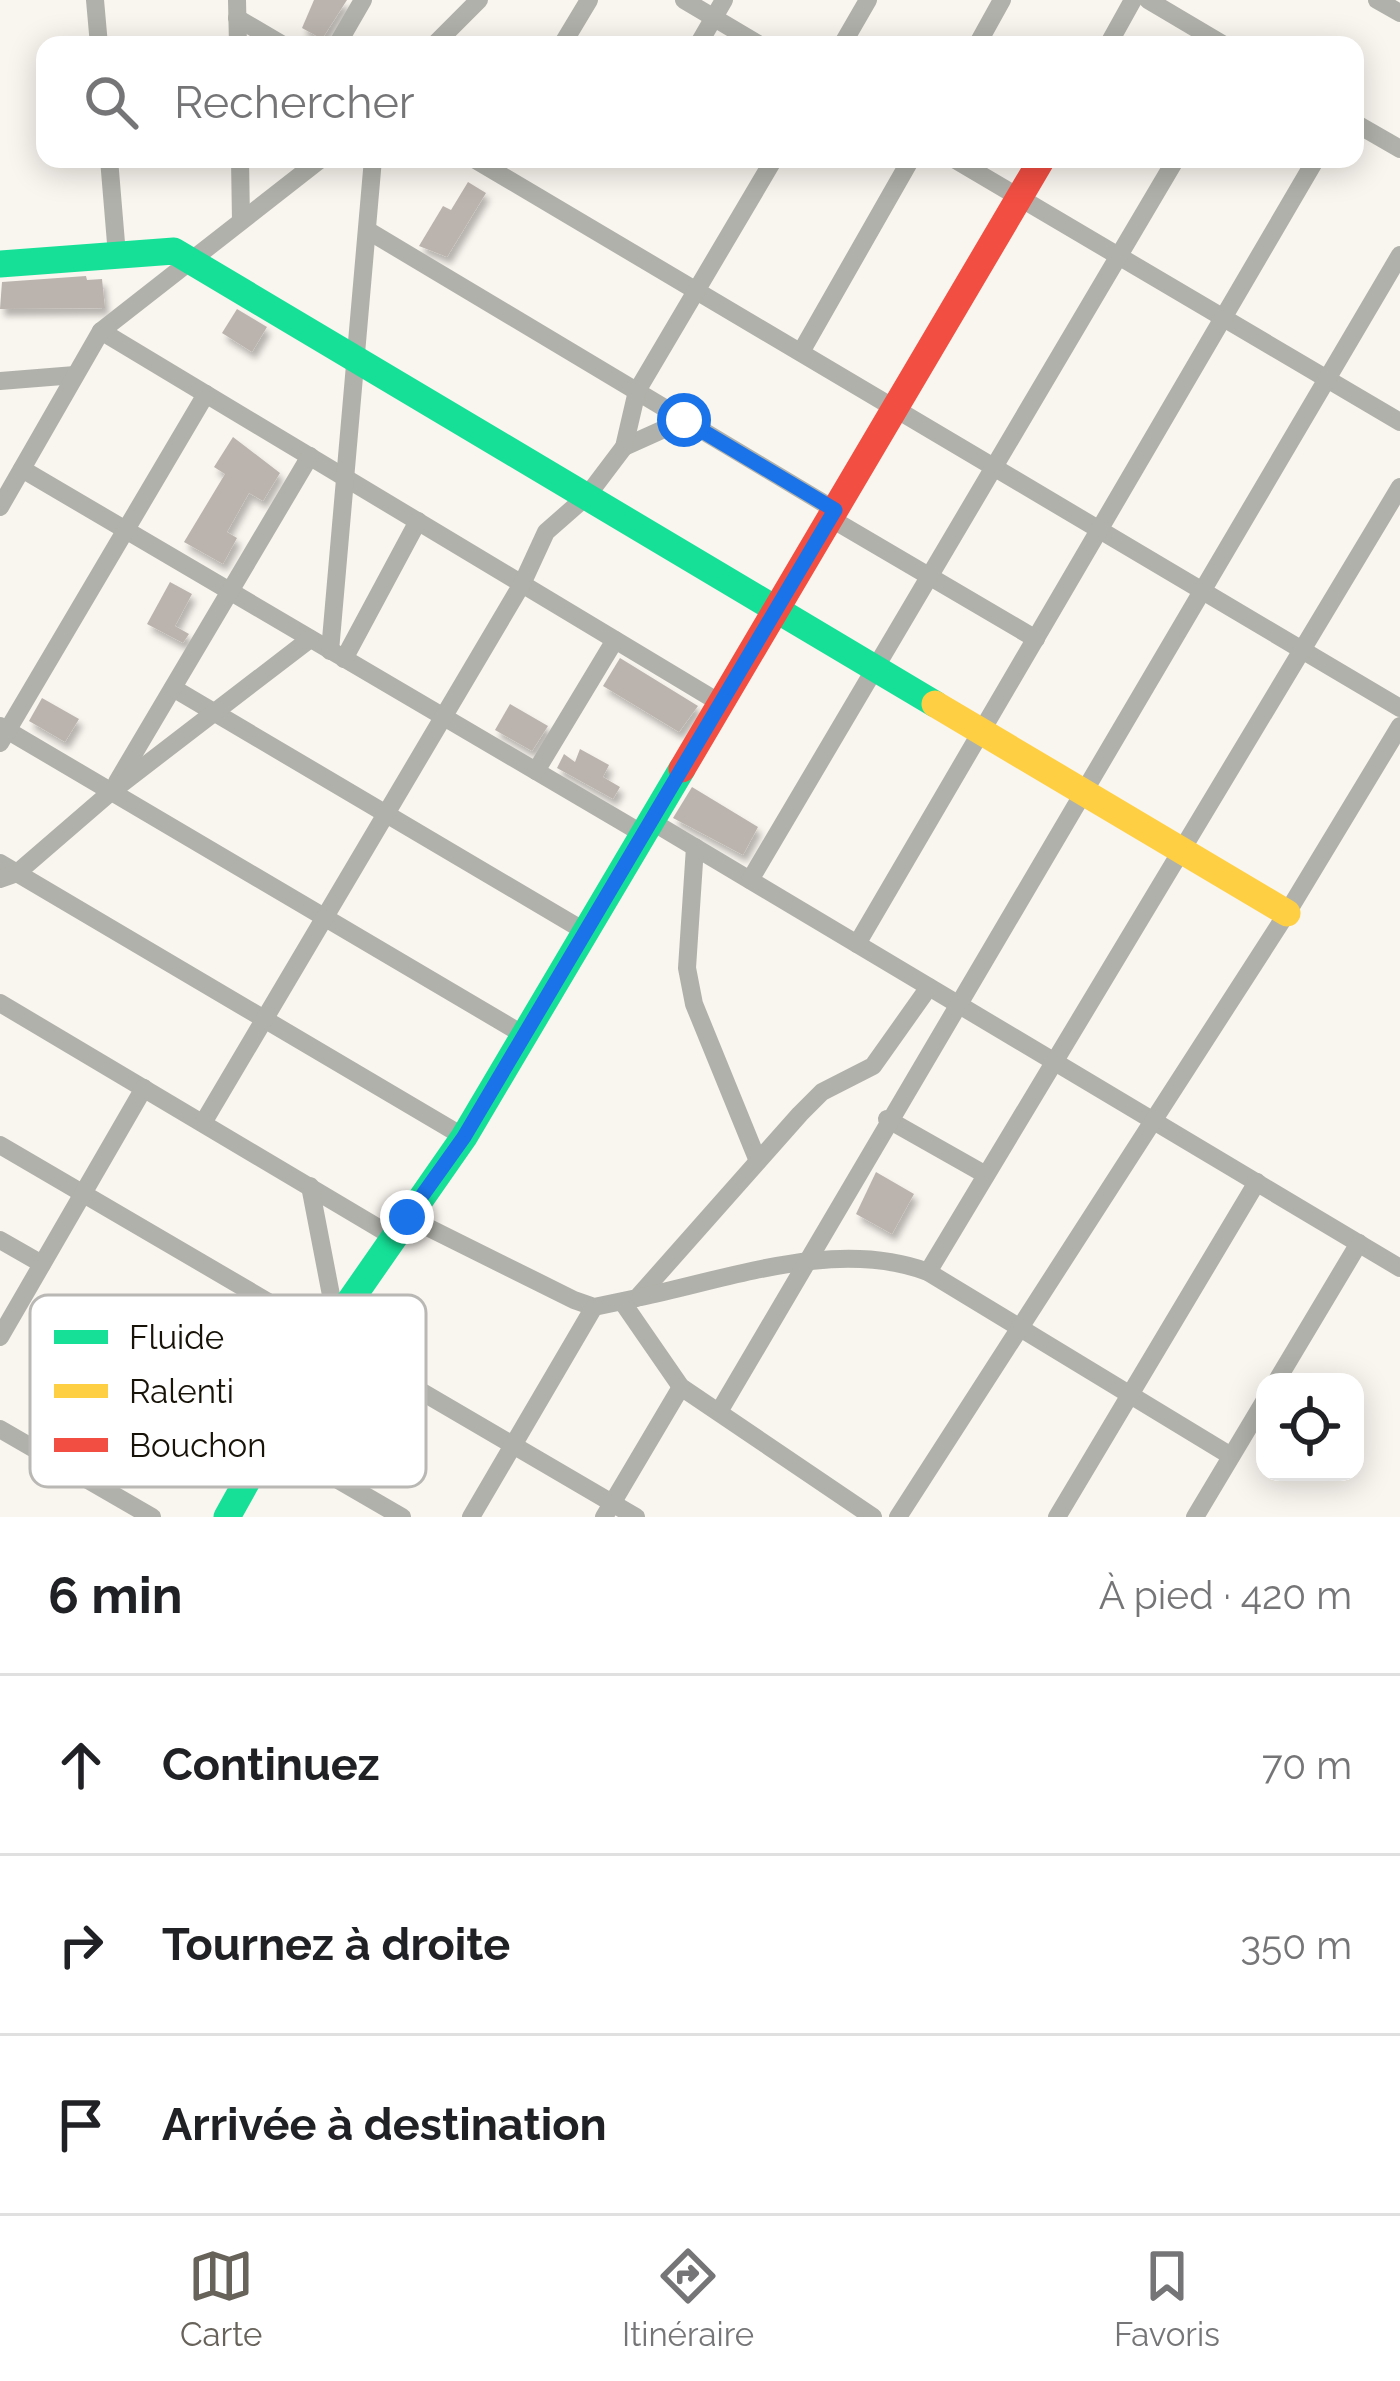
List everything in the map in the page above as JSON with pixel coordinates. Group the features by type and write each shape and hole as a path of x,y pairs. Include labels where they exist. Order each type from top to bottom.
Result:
{"street":[{"path":"95,0 98,36"},
{"path":"342,36 363,0"},
{"path":"443,36 479,0"},
{"path":"567,36 589,0"},
{"path":"684,0 719,9 750,36"},
{"path":"847,36 868,0"},
{"path":"981,36 1002,0"},
{"path":"1113,36 1133,0"},
{"path":"1148,0 1209,36"},
{"path":"1377,0 1400,14"},
{"path":"237,9 272,36"},
{"path":"703,36 719,9"},
{"path":"1364,128 1400,149"},
{"path":"110,168 117,255"},
{"path":"240,168 241,221"},
{"path":"2,499 101,331 309,168"},
{"path":"337,654 372,168"},
{"path":"496,168 1400,708"},
{"path":"203,1123 522,584 546,532 587,496 624,447 637,391 769,168"},
{"path":"801,352 906,168"},
{"path":"969,168 1400,422"},
{"path":"354,1295 464,1137 1037,168"},
{"path":"750,880 1171,168"},
{"path":"857,944 1311,168"},
{"path":"367,230 1036,639"},
{"path":"0,263 174,251 1287,913"},
{"path":"720,1410 802,1263 1400,255"},
{"path":"101,331 721,704"},
{"path":"0,381 75,375"},
{"path":"206,394 2,733 112,791 524,1036"},
{"path":"624,447 684,420"},
{"path":"112,791 310,456"},
{"path":"22,470 536,771 695,847 1400,1268"},
{"path":"928,1271 1400,487"},
{"path":"337,654 418,521"},
{"path":"310,639 6,872 464,1137"},
{"path":"536,771 614,640"},
{"path":"172,688 586,932"},
{"path":"898,1517 1023,1329 1400,726"},
{"path":"695,847 687,968 694,1004 758,1162"},
{"path":"630,1300 822,1092 873,1066 929,987"},
{"path":"0,1003 310,1186 593,1307 802,1263 889,1257 928,1271 1232,1456"},
{"path":"0,1336 144,1088"},
{"path":"887,1119 986,1175"},
{"path":"0,1145 267,1295"},
{"path":"1057,1517 1257,1182"},
{"path":"310,1186 326,1295"},
{"path":"0,1240 42,1264"},
{"path":"1281,1373 1359,1243"},
{"path":"630,1300 681,1388 873,1517"},
{"path":"471,1517 593,1307"},
{"path":"608,1510 681,1388"},
{"path":"426,1390 608,1510 636,1517"},
{"path":"1195,1517 1256,1415"},
{"path":"0,1429 30,1446"},
{"path":"100,1487 152,1517"},
{"path":"227,1517 244,1487"},
{"path":"342,1487 380,1512 402,1517"}],"building":[{"path":"314,0 347,0 324,36 302,28"},
{"path":"468,182 486,193 447,257 419,246 443,206 451,210"},
{"path":"86,276 87,280 102,279 105,308 0,309 2,282"},
{"path":"237,309 267,327 252,352 222,333"},
{"path":"233,437 280,473 263,501 249,493 227,532 237,538 223,564 184,542 225,474 214,467"},
{"path":"170,582 192,594 175,626 189,634 183,643 147,624"},
{"path":"620,658 698,706 679,732 603,686"},
{"path":"42,698 79,719 65,742 29,721"},
{"path":"510,704 548,726 532,751 495,730"},
{"path":"580,749 609,765 603,777 620,787 613,799 557,768 564,754 575,762"},
{"path":"692,787 758,827 743,855 673,818"},
{"path":"876,1172 914,1194 892,1234 856,1214"}],"traffic: fast":[{"path":"0,264 174,251 935,704"},
{"path":"354,1295 464,1137 682,769"},
{"path":"227,1517 244,1487"}],"traffic: slow":[{"path":"935,704 1287,913"}],"traffic: jam":[{"path":"682,769 1037,168"}],"route":[{"path":"407,1217 464,1137 835,510 684,420"}]}
